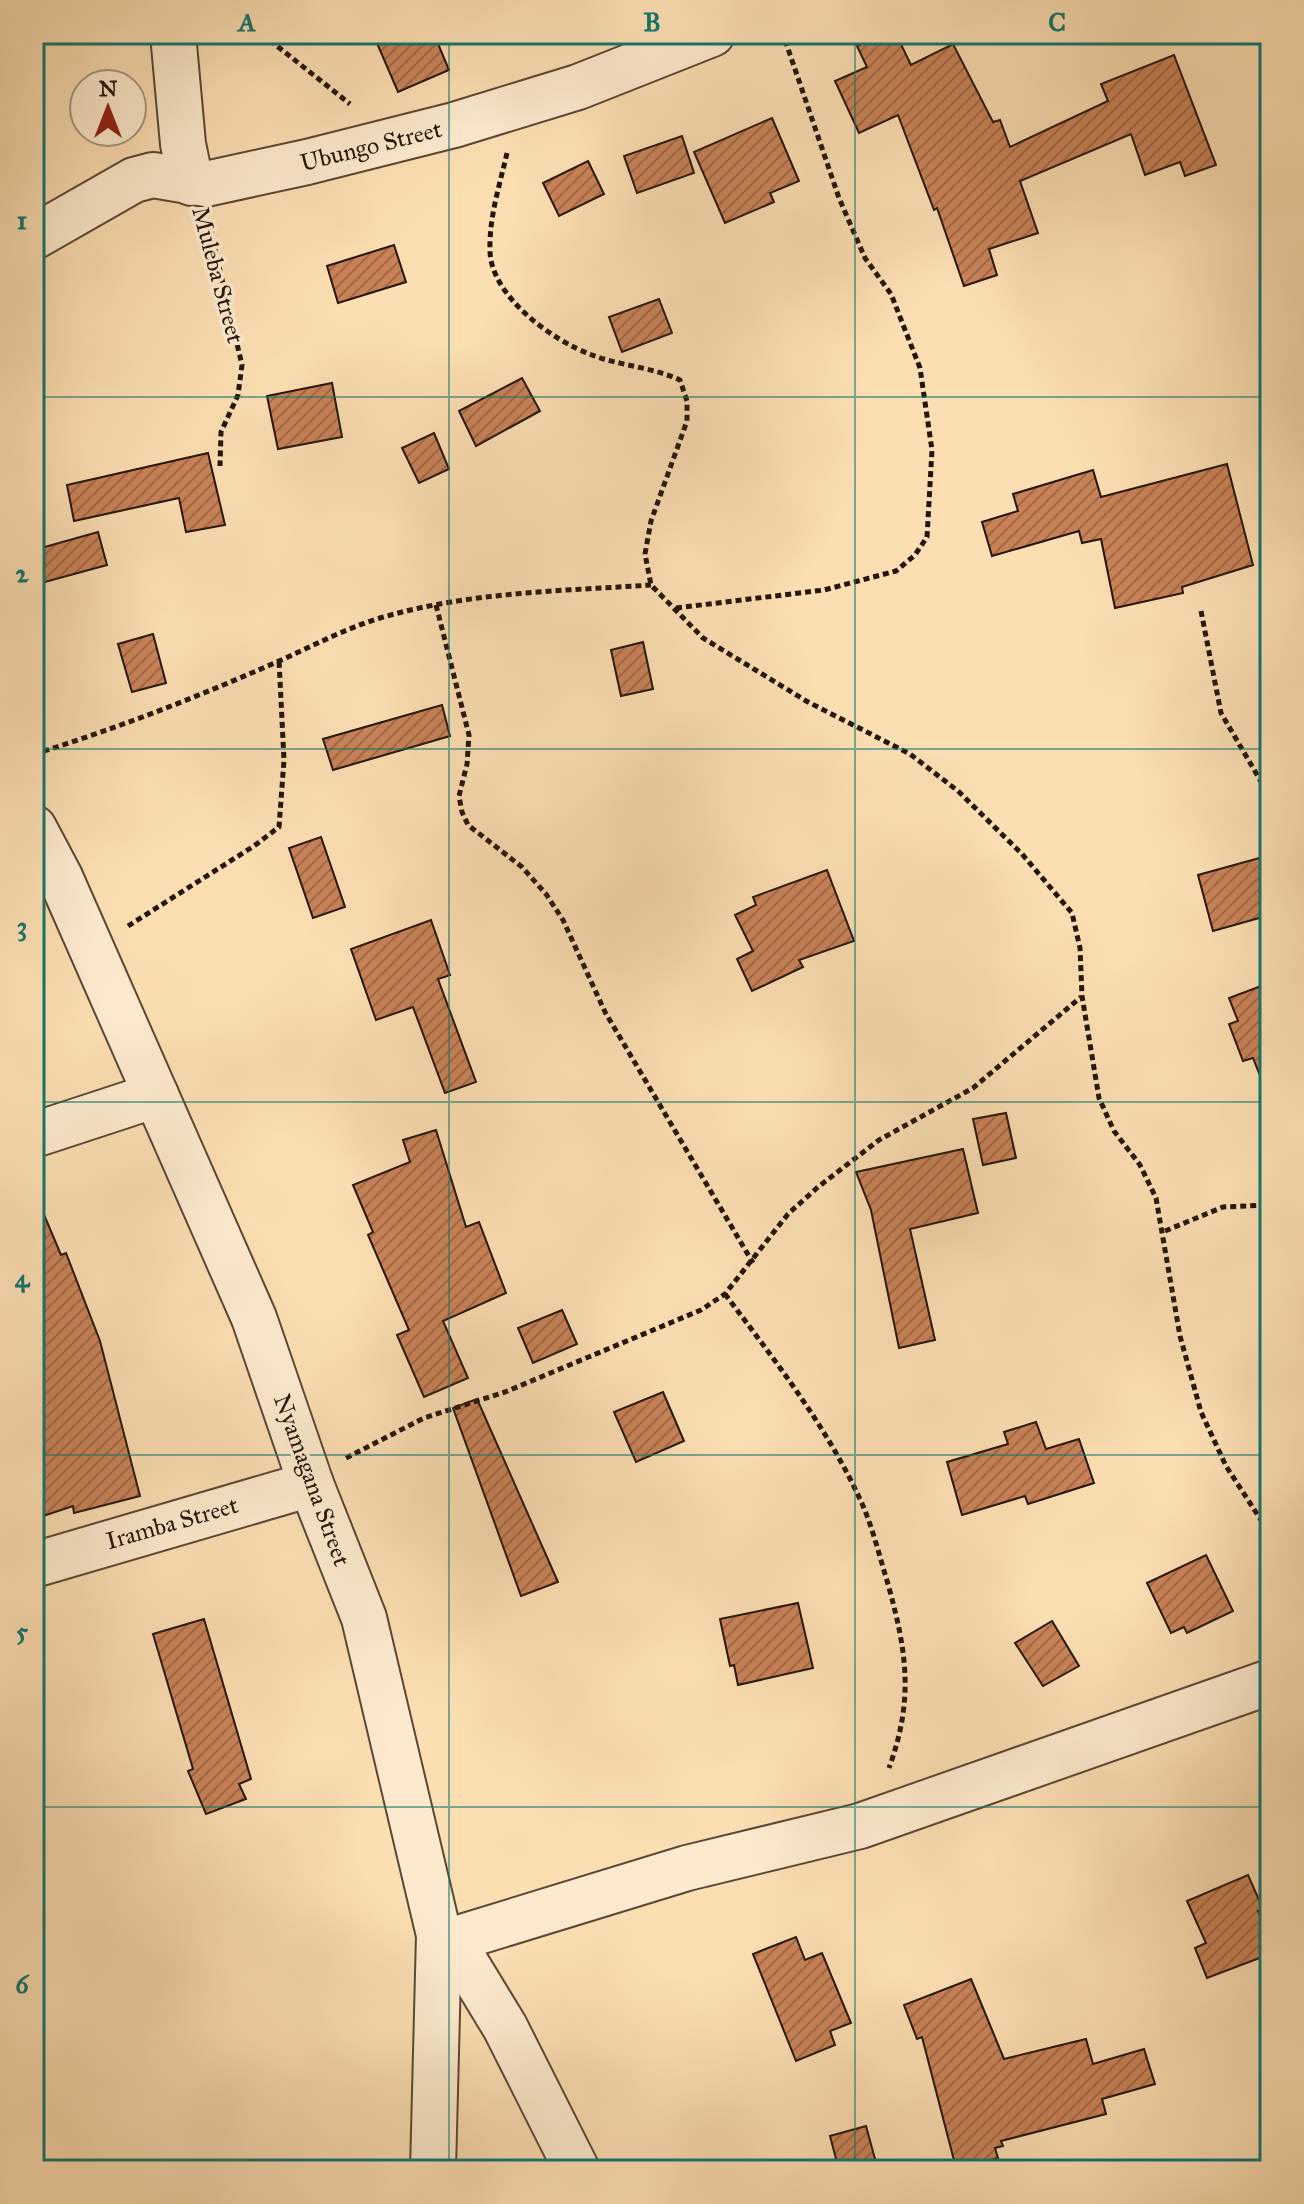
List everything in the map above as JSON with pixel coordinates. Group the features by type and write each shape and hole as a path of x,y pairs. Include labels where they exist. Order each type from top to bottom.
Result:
{"street":[{"name":"Muleba Street","path":"173,34 183,144 191,183"},
{"name":"Ubungo Street","path":"34,237 134,180 153,175 191,183 224,182 395,139 578,87 712,34"},
{"name":"Nyamagana Street","path":"34,828 60,877 254,1318 311,1484 364,1618 446,1938 433,2170"},
{"path":"34,1135 156,1095"},
{"name":"Iramba Street","path":"34,1565 311,1484"},
{"path":"577,2170 505,2027 446,1938 687,1868 860,1826 1270,1682"}],"path":[{"path":"262,34 395,139"},
{"path":"674,608 824,590 896,571 915,555 927,537 932,450 920,368 891,294 865,258 839,198 783,34"},
{"path":"518,105 491,226 489,254 496,273 514,303 549,334 589,354 680,380 687,401 687,421 651,521 645,554 651,585 703,638 754,671 910,754 958,791 1022,854 1072,913 1080,948 1082,996 1099,1098 1114,1131 1140,1165 1156,1198 1165,1231 1180,1336 1201,1412 1226,1466 1270,1534"},
{"name":"Muleba Street","path":"191,183 212,234 242,365 238,395 221,432 220,466"},
{"path":"34,754 279,660 338,632 436,605 512,594 651,585"},
{"path":"436,605 469,735 467,764 459,796 468,825 522,867 546,894 563,920 605,1012 753,1263"},
{"path":"1201,611 1221,713 1270,797"},
{"path":"102,976 130,922 254,846 279,827 284,760 279,660"},
{"path":"311,1484 358,1449 424,1418 505,1392 662,1329 725,1294 753,1263 788,1214 818,1187 879,1140 973,1088 1082,996"},
{"path":"1165,1231 1223,1207 1270,1205"},
{"path":"725,1294 778,1364 840,1460 861,1499 892,1598 907,1661 900,1737 886,1777 860,1826"}],"building":[{"path":"373,34 434,34 449,70 398,92"},
{"path":"883,34 896,34 911,65 953,44 993,122 1000,120 1010,147 1108,101 1101,84 1174,55 1216,165 1185,176 1180,162 1145,175 1131,134 1020,181 1038,233 989,249 997,275 964,286 937,208 934,210 898,115 859,133 835,81 867,67 857,46"},
{"path":"772,118 799,181 770,193 774,202 725,223 694,152"},
{"path":"682,136 694,173 637,193 624,156"},
{"path":"588,161 604,194 559,216 543,183"},
{"path":"394,245 406,282 338,303 327,266"},
{"path":"659,299 672,333 622,352 609,317"},
{"path":"522,378 540,411 476,446 459,411"},
{"path":"332,383 342,437 278,449 267,396"},
{"path":"434,433 449,469 419,483 402,448"},
{"path":"208,453 225,525 186,532 179,498 74,521 67,485"},
{"path":"1227,464 1253,565 1182,587 1183,593 1115,608 1101,539 1082,543 1079,531 992,556 982,522 1018,511 1013,494 1093,470 1101,497"},
{"path":"98,532 107,565 34,585 34,550"},
{"path":"153,634 166,683 132,692 118,644"},
{"path":"643,642 653,689 621,696 611,650"},
{"path":"442,705 450,736 333,770 323,739"},
{"path":"321,837 345,907 313,918 289,848"},
{"path":"1270,855 1270,915 1213,931 1198,875"},
{"path":"827,870 854,941 799,960 803,967 752,991 737,959 753,951 735,915 756,905 753,897"},
{"path":"431,920 450,975 438,979 476,1082 445,1093 413,1007 376,1020 351,949"},
{"path":"1261,986 1270,1008 1268,1096 1253,1058 1243,1061 1229,1024 1238,1021 1229,998"},
{"path":"1006,1113 1016,1158 983,1165 973,1119"},
{"path":"436,1130 466,1227 479,1222 506,1293 443,1321 468,1378 424,1397 397,1335 409,1330 368,1235 373,1232 353,1185 410,1162 403,1140"},
{"path":"963,1149 978,1213 910,1229 935,1340 899,1348 871,1210 856,1172"},
{"path":"34,1191 61,1255 66,1253 100,1341 140,1496 74,1513 73,1506 34,1519"},
{"path":"562,1310 577,1344 533,1363 518,1328"},
{"path":"663,1392 684,1441 636,1462 614,1412"},
{"path":"477,1399 558,1582 521,1596 453,1408"},
{"path":"1036,1422 1046,1449 1079,1439 1094,1483 1028,1504 1025,1496 962,1515 947,1462 1008,1444 1004,1432"},
{"path":"1206,1555 1233,1611 1187,1633 1184,1627 1171,1633 1147,1583"},
{"path":"798,1603 813,1668 738,1685 734,1665 730,1666 720,1619"},
{"path":"204,1619 251,1779 239,1784 246,1799 206,1814 188,1771 193,1769 153,1634"},
{"path":"1052,1621 1079,1666 1043,1686 1015,1643"},
{"path":"1248,1875 1263,1909 1258,1911 1270,1941 1270,1954 1207,1978 1195,1948 1206,1943 1187,1901"},
{"path":"796,1937 805,1960 822,1953 851,2023 830,2031 835,2045 796,2061 753,1954"},
{"path":"971,1979 1004,2059 1086,2039 1093,2064 1144,2049 1155,2084 1102,2099 1106,2114 1001,2141 1003,2146 995,2148 998,2158 956,2168 922,2037 917,2039 904,2005"},
{"path":"866,2126 878,2170 839,2170 830,2136"}]}
